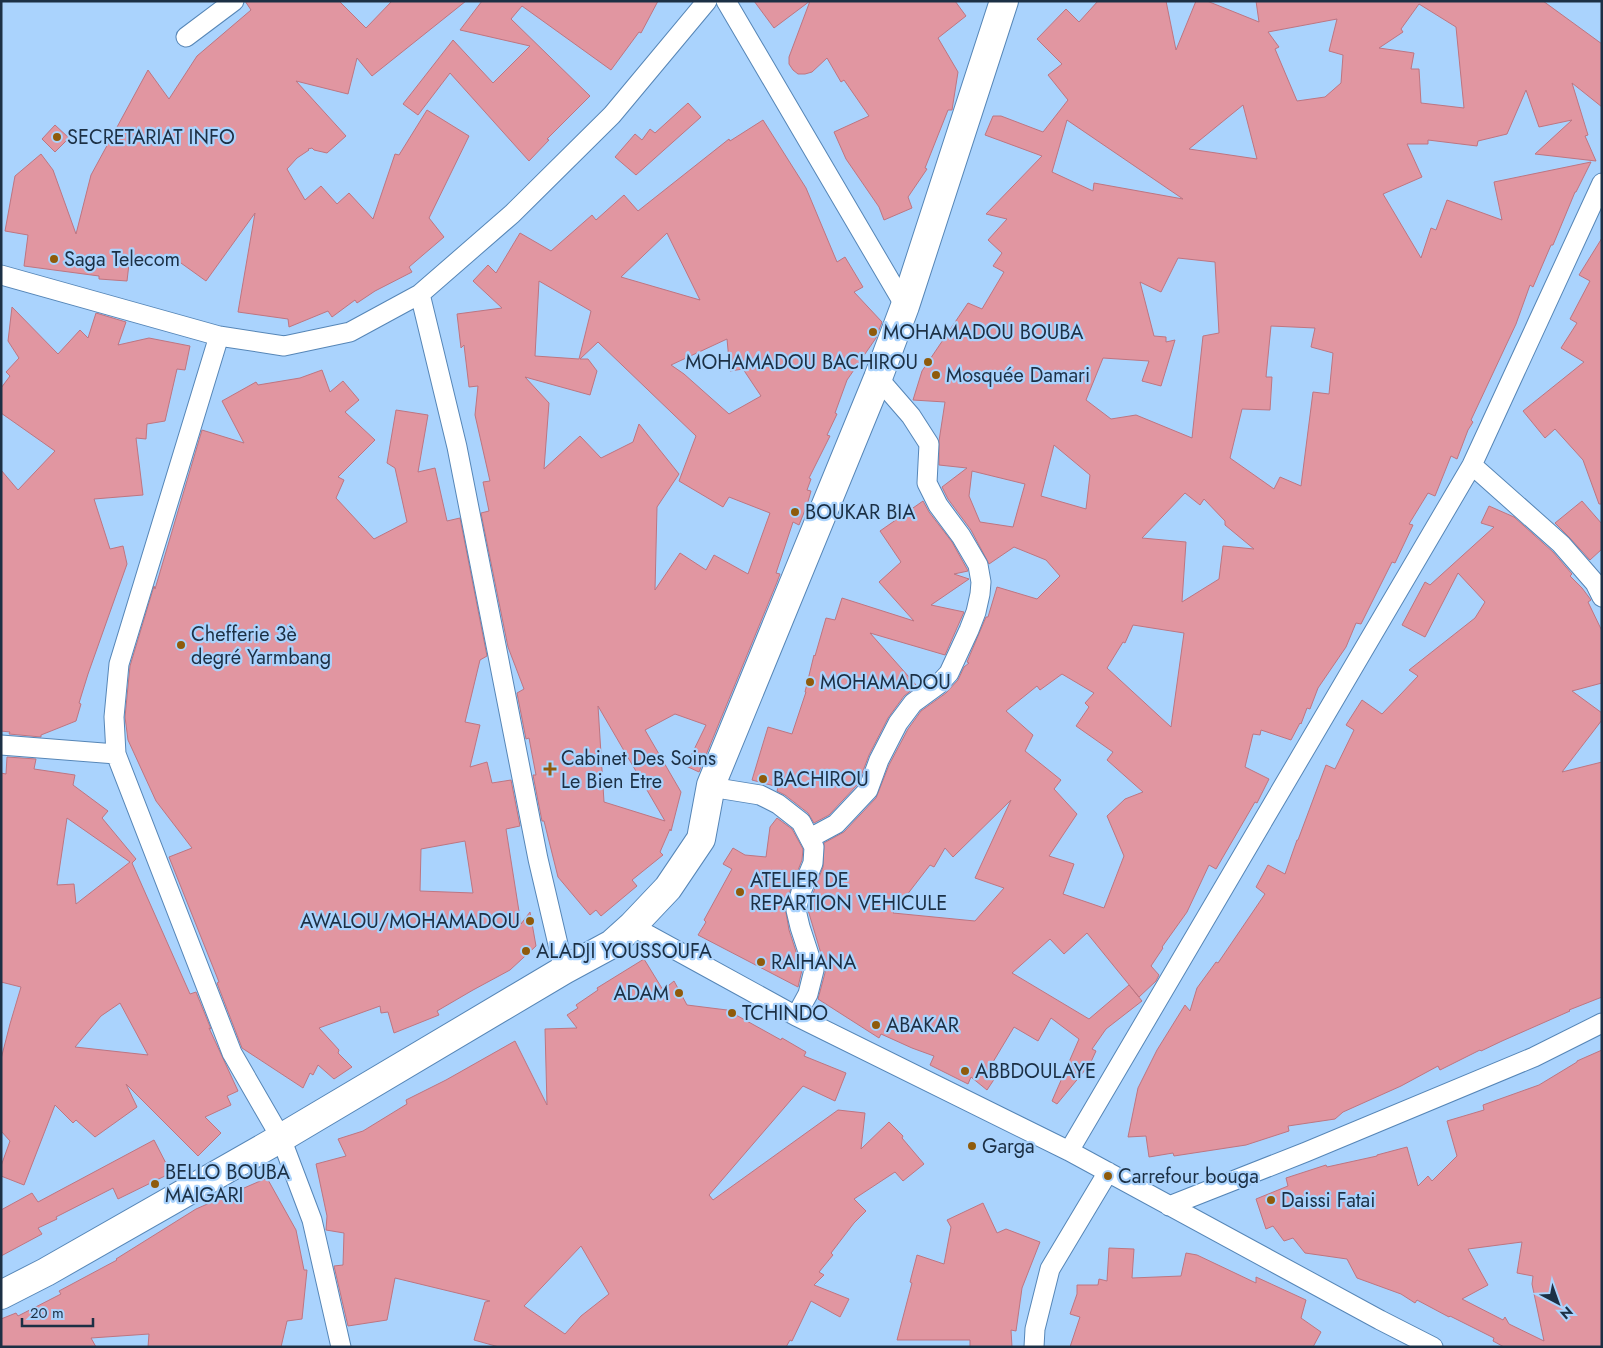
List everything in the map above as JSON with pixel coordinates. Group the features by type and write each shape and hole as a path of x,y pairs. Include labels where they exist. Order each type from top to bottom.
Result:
{"street":[{"path":"186,37 234,1"},
{"path":"1,275 219,336 284,346 350,332 420,294 512,214 612,115 708,1"},
{"path":"726,1 905,306"},
{"path":"1,1296 281,1138 564,970 612,944 668,888 701,839 710,785 878,378 905,306 1004,1"},
{"path":"1069,1152 1472,465 1602,184"},
{"path":"420,294 457,447 538,859 564,970"},
{"path":"219,336 119,664 114,717 116,754 232,1053 281,1138 312,1220 341,1347"},
{"path":"810,838 836,824 868,790 879,760 898,723 913,703 939,684 948,673 969,630 980,594 981,582 978,565 961,536 938,505 927,483 929,444 911,416 878,378"},
{"path":"1472,465 1561,544 1595,583 1602,597"},
{"path":"1,745 116,754"},
{"path":"710,785 760,795 778,804 801,822 814,847 813,863 796,910 814,970 808,994 796,1016"},
{"path":"632,926 796,1016 1108,1172 1433,1347"},
{"path":"1169,1206 1306,1152 1534,1057 1602,1023"},
{"path":"1034,1347 1035,1329 1050,1269 1108,1172"}],"building":[{"path":"245,1 339,1 366,28 392,1 466,1 372,76 357,58 348,94 296,81 346,136 327,153 312,148 308,149 287,169 305,200 321,186 337,204 349,193 373,219 395,154 399,155 427,110 469,136 429,218 444,237 409,267 412,272 375,291 357,303 355,300 332,317 328,311 289,327 288,319 238,312 255,213 206,281 174,258 130,255 127,281 99,279 99,276 24,266 28,235 5,231 15,176 41,154 53,170 76,234 91,175 148,70 169,99 197,56 251,10"},
{"path":"482,1 658,1 641,33 639,32 611,70 522,6 511,19 590,96 547,139 549,140 529,161 450,73 418,115 403,104 453,40 493,83 530,46 460,30"},
{"path":"754,1 810,1 774,28"},
{"path":"810,1 955,1 966,16 938,38 958,72 952,110 948,110 925,168 927,169 908,197 912,208 884,220 879,207 846,159 834,132 869,116 844,80 841,82 827,58 812,72 805,74 798,74 789,64 789,57"},
{"path":"1098,1 1166,1 1176,50 1196,1 1207,1 1259,22 1256,1 1543,1 1602,44 1602,107 1572,83 1588,135 1585,136 1596,161 1535,154 1572,120 1539,127 1526,90 1507,134 1478,141 1477,146 1428,140 1428,144 1407,144 1422,177 1383,194 1421,258 1431,228 1436,230 1447,200 1502,220 1494,182 1591,162 1575,192 1533,287 1530,285 1516,324 1471,420 1473,422 1457,459 1451,456 1435,496 1428,493 1409,524 1413,525 1395,563 1392,562 1361,624 1356,623 1346,647 1318,688 1310,709 1307,708 1301,724 1291,740 1261,730 1260,735 1253,734 1245,767 1269,779 1257,803 1255,802 1216,869 1209,865 1187,912 1151,966 1159,975 1156,981 1139,997 1087,933 1064,954 1050,939 1012,973 1089,1019 1129,985 1142,1001 1106,1029 1092,1049 1096,1051 1090,1064 1057,1104 1052,1101 1079,1039 1051,1018 1038,1041 1014,1027 993,1062 1001,1069 987,1090 971,1077 968,1084 930,1065 934,1056 881,1034 879,1038 818,999 825,967 808,910 823,867 824,843 844,832 876,798 889,765 908,729 921,711 946,693 958,680 964,667 969,663 967,662 986,617 988,617 997,587 1037,599 1060,576 1046,560 1014,547 989,564 971,530 948,499 942,487 967,468 939,465 939,441 945,402 913,400 922,371 968,303 982,309 1004,272 993,266 1002,253 988,240 1007,219 986,214 1042,156 985,135 993,116 1001,116 1043,132 1068,100 1048,75 1062,64 1037,39 1066,9 1079,22","holes":["1419,4 1456,27 1464,108 1421,103 1419,69 1411,69 1414,53 1379,48 1403,32 1401,29","1337,19 1329,51 1343,55 1341,83 1325,97 1297,101 1275,49 1279,47 1268,32","1243,105 1257,159 1189,149","1067,120 1183,199 1094,183 1093,191 1052,172","1178,258 1215,262 1219,333 1203,336 1192,438 1136,415 1111,419 1086,400 1103,358 1149,361 1142,381 1161,386 1175,340 1166,342 1166,337 1154,336 1140,282 1161,292","1271,326 1315,328 1311,347 1333,353 1329,394 1313,392 1301,486 1280,477 1274,489 1230,458 1242,409 1270,410 1272,377 1266,377","1054,445 1090,475 1086,509 1041,496","972,471 1025,484 1013,527 980,522 969,496","1185,493 1200,505 1204,499 1225,521 1225,525 1254,549 1223,546 1219,579 1182,602 1186,542 1142,538","1133,625 1184,633 1171,727 1107,668 1123,642 1125,643","1062,674 1094,693 1085,703 1089,707 1076,726 1113,752 1107,760 1143,792 1125,799 1107,816 1124,856 1104,908 1063,894 1074,864 1049,856 1077,814 1054,789 1061,780 1025,751 1033,735 1006,711 1037,686 1040,690","1011,800 975,878 1004,888 975,921 893,913 930,865 934,867 945,848 953,857"]},
{"path":"688,103 701,117 636,175 615,157 635,134 642,140 650,129 655,133"},
{"path":"763,120 806,188 837,262 845,257 863,287 854,292 882,322 876,338 847,380 835,413 837,414 827,435 830,436 809,478 811,479 807,490 811,491 807,505 799,525 793,522 776,573 780,574 777,582 699,772 686,766 706,725 675,714 645,730 681,792 671,831 670,829 660,852 663,855 632,880 637,886 601,916 596,910 590,915 558,877 544,821 542,821 533,775 536,775 529,738 526,739 517,693 524,689 508,647 481,513 489,511 483,482 490,481 475,415 478,386 469,387 464,345 461,348 457,314 502,308 473,281 488,265 496,273 520,233 551,251 592,215 596,220 624,195 638,211 729,139 730,141","holes":["667,233 700,300 621,277","539,281 591,311 579,359 535,356","727,339 730,371 743,369 761,396 729,414 684,374 671,365","598,342 696,436 679,481 723,507 729,497 770,513 748,574 714,555 706,570 680,553 655,590 657,507 679,474 639,424 633,442 601,458 580,436 544,469 549,403 525,377 590,395 597,371 588,359 580,359","598,706 665,821 604,802"]},
{"path":"55,125 69,138 55,152 42,139"},
{"path":"1602,238 1602,504 1599,504 1583,460 1555,429 1545,438 1523,411 1584,362 1561,348 1577,323 1570,319 1590,281 1579,275"},
{"path":"12,307 58,354 80,330 88,338 96,313 126,322 118,345 149,338 190,346 185,370 177,369 165,421 147,424 146,439 136,438 143,495 94,499 110,549 123,546 127,564 88,674 79,703 81,704 76,721 41,735 41,737 9,734 10,732 1,731 1,470 18,490 55,451 1,413 1,388 10,376 6,372 19,358 8,341"},
{"path":"322,370 330,392 343,381 359,400 345,412 375,440 338,477 344,480 336,498 374,539 407,522 395,468 387,463 396,410 428,415 418,472 435,468 447,521 460,518 487,656 480,660 465,722 480,725 470,767 487,762 492,783 511,780 520,826 506,829 521,924 530,912 536,946 510,970 437,1011 439,1015 394,1033 388,1012 381,1013 380,1006 319,1028 339,1050 338,1053 352,1067 334,1079 318,1065 313,1075 310,1073 303,1088 242,1048 217,983 219,982 169,857 192,848 156,801 128,740 125,717 130,666 202,430 244,443 222,401 256,382 258,385 300,378","holes":["465,841 473,893 420,891 421,849"]},
{"path":"923,501 952,542 968,571 954,574 969,579 931,605 964,612 945,655 870,633 917,686 904,696 888,718 869,755 858,784 829,815 814,823 808,813 777,791 778,787 752,780 768,727 792,734 806,692 814,655 826,618 835,620 842,598 914,621 879,582 901,562 880,531"},
{"path":"1582,501 1602,524 1602,549 1590,560 1555,523"},
{"path":"1489,506 1514,517 1553,552 1572,574 1570,576 1591,600 1588,602 1602,631 1602,683 1572,691 1602,713 1602,720 1562,772 1602,762 1602,997 1480,1050 1440,1070 1438,1066 1401,1086 1343,1112 1335,1119 1288,1126 1289,1131 1246,1145 1174,1156 1173,1153 1149,1157 1146,1136 1128,1137 1138,1088 1157,1050 1185,1005 1190,1011 1197,988 1216,962 1218,963 1265,894 1256,887 1268,865 1285,874 1326,765 1335,769 1354,730 1346,725 1362,700 1382,714 1418,676 1409,670 1475,618 1485,602 1458,573 1425,637 1402,625 1425,582 1430,585 1494,527 1481,523"},
{"path":"7,757 36,759 34,769 75,775 73,785 108,811 102,818 136,859 132,863 190,994 196,992 211,1029 209,1028 238,1091 227,1096 231,1105 205,1117 221,1133 198,1156 126,1084 137,1107 95,1137 76,1120 73,1123 55,1105 24,1185 1,1176 1,1166 10,1141 1,1131 1,1059 21,987 1,982 1,773 6,774","holes":["67,818 130,862 76,904 74,884 57,885","120,1003 148,1055 75,1047 101,1016"]},
{"path":"777,818 792,829 803,849 802,860 785,907 789,930 802,970 798,987 698,935 706,922 704,920 732,869 723,864 733,848 745,855 766,857 770,827"},
{"path":"644,959 663,990 674,981 687,1005 727,1010 806,1052 804,1056 846,1073 835,1101 803,1086 709,1195 713,1200 838,1110 865,1113 861,1149 889,1122 903,1136 902,1138 924,1164 903,1181 895,1172 854,1199 866,1211 854,1223 831,1253 833,1255 819,1272 824,1275 814,1285 849,1299 840,1317 811,1301 792,1341 790,1340 786,1347 499,1347 474,1340 485,1302 490,1301 395,1278 387,1320 348,1326 334,1266 343,1265 344,1233 326,1230 327,1216 316,1164 346,1156 338,1139 363,1131 407,1104 406,1100 515,1041 547,1105 545,1029 577,1028 567,1015 578,1008 576,1005 598,990 597,988","holes":["581,1246 609,1294 581,1316 565,1334 524,1306"]},
{"path":"1602,1050 1602,1347 1504,1347 1493,1341 1494,1338 1417,1300 1415,1303 1401,1294 1357,1278 1347,1259 1305,1253 1293,1238 1284,1241 1273,1226 1266,1229 1256,1199 1288,1186 1286,1178 1326,1165 1327,1167 1377,1156 1407,1147 1418,1186 1428,1176 1432,1181 1457,1156 1447,1121 1484,1110 1483,1105 1539,1085 1577,1061","holes":["1522,1242 1517,1273 1533,1276 1532,1284 1544,1341 1509,1324 1505,1317 1503,1320 1462,1299 1488,1285 1468,1249"]},
{"path":"154,1140 171,1173 118,1199 113,1188 56,1217 57,1219 38,1228 42,1234 1,1256 1,1210 32,1193 38,1202"},
{"path":"267,1178 296,1230 304,1270 307,1270 302,1319 287,1321 281,1347 148,1347 149,1334 91,1338 96,1347 1,1347 1,1319 16,1313 18,1316 61,1294 59,1291 117,1260 196,1209"},
{"path":"983,1203 997,1233 1006,1229 1040,1242 1022,1288 1016,1331 1011,1330 1012,1347 970,1347 970,1340 897,1340 912,1283 910,1282 917,1255 944,1264 951,1227 947,1220"},
{"path":"1109,1248 1134,1249 1132,1278 1181,1276 1186,1253 1197,1255 1256,1283 1256,1277 1306,1300 1301,1318 1321,1332 1313,1347 1070,1347 1080,1317 1070,1314 1077,1294 1077,1285 1098,1285 1099,1279 1107,1281"}],"place":[{"name":"SECRETARIAT INFO","path":"57,137"},
{"name":"Saga Telecom","path":"54,259"},
{"name":"MOHAMADOU BOUBA","path":"873,332"},
{"name":"MOHAMADOU BACHIROU","path":"928,362"},
{"name":"Mosquée Damari","path":"936,375"},
{"name":"BOUKAR BIA","path":"795,512"},
{"name":"Chefferie 3è degré Yarmbang","path":"181,645"},
{"name":"MOHAMADOU","path":"810,682"},
{"name":"Cabinet Des Soins Le Bien Etre","path":"550,769"},
{"name":"BACHIROU","path":"763,779"},
{"name":"ATELIER DE REPARTION VEHICULE","path":"740,892"},
{"name":"AWALOU/MOHAMADOU","path":"530,921"},
{"name":"ALADJI YOUSSOUFA","path":"526,951"},
{"name":"RAIHANA","path":"761,962"},
{"name":"ADAM","path":"679,993"},
{"name":"TCHINDO","path":"732,1013"},
{"name":"ABAKAR","path":"876,1025"},
{"name":"ABBDOULAYE","path":"965,1071"},
{"name":"Garga","path":"972,1146"},
{"name":"Carrefour bouga","path":"1108,1176"},
{"name":"BELLO BOUBA MAIGARI","path":"155,1184"},
{"name":"Daissi Fatai","path":"1271,1200"}]}
